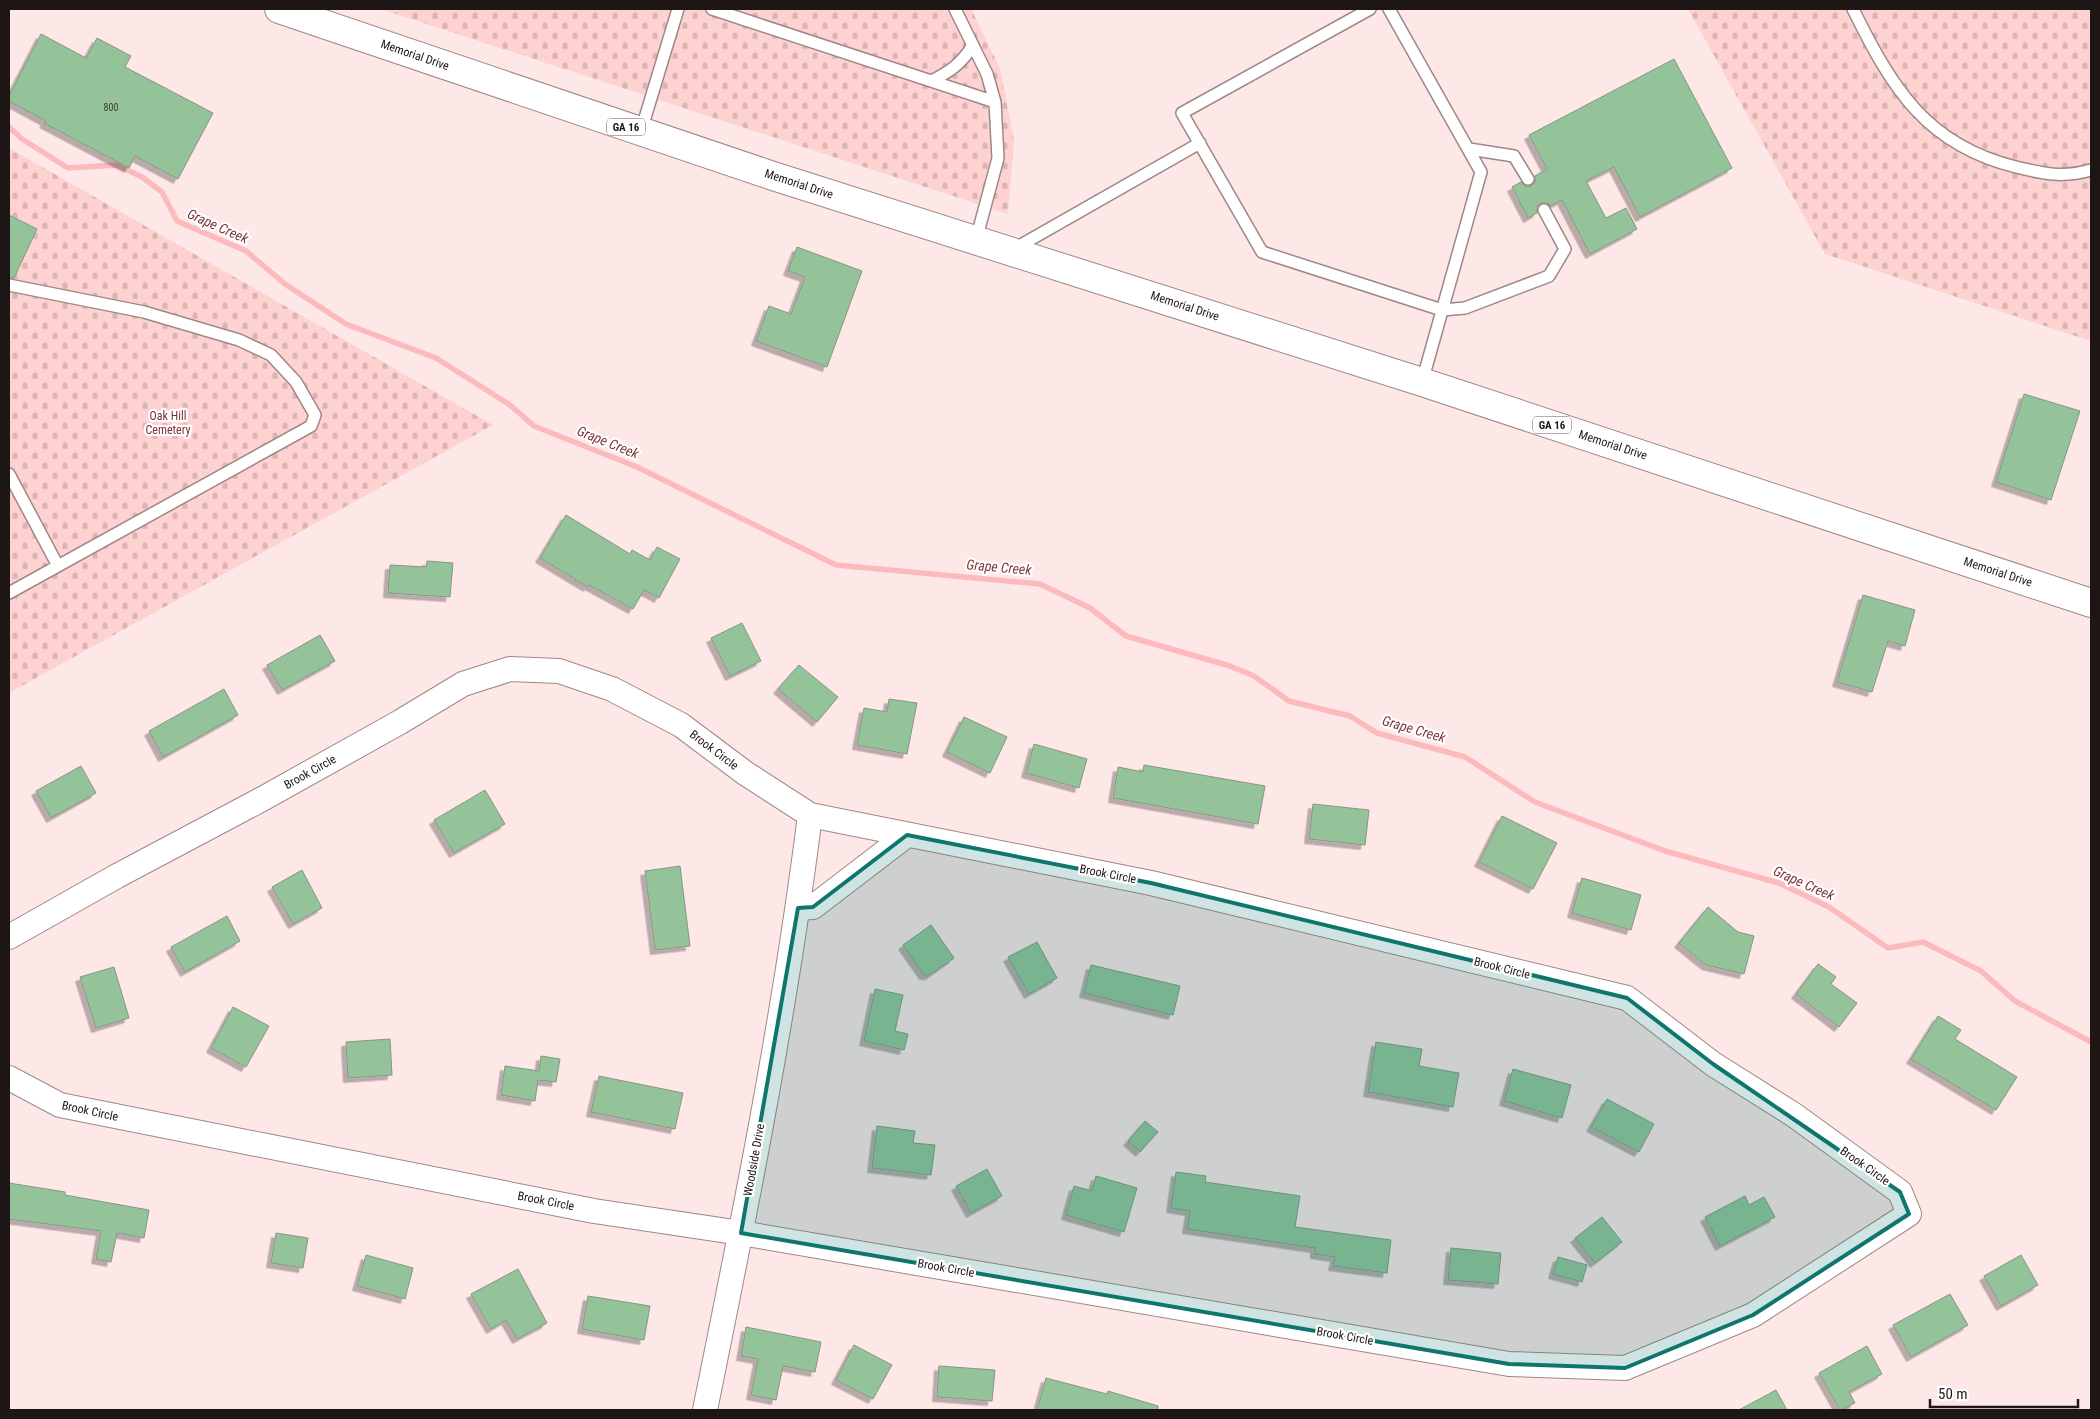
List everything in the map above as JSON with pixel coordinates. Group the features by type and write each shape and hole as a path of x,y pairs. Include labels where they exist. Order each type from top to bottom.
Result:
{"main road":[{"name":"Memorial Drive","path":"279,9 641,132 1422,382 2091,603"}],"street":[{"name":"Brook Circle","path":"9,938 117,876 264,798 463,684 510,669 559,672 612,689 681,726 745,773 810,815 1151,883 1627,998 1713,1064 1794,1115 1900,1192 1909,1214 1753,1315 1625,1368 1509,1364 741,1233 594,1211 60,1105 9,1078"},
{"name":"Woodside Drive","path":"705,1410 741,1233 798,908 810,815"},
{"path":"798,908 813,907 907,834"}],"lane":[{"path":"641,132 678,9"},
{"path":"712,9 995,102"},
{"path":"955,9 987,74 995,102 998,158 976,240"},
{"path":"1370,9 1182,112 1262,252 1442,310 1465,308 1549,276 1565,249 1544,210"},
{"path":"1389,9 1482,172 1422,382"},
{"path":"1853,9 1871,46 1895,85 1928,124 1964,148 2001,163 2045,174 2071,176 2091,170"},
{"path":"931,81 952,71 973,46"},
{"path":"1011,250 1200,143"},
{"path":"1469,149 1514,156 1528,179"},
{"path":"9,285 144,312 239,340 271,355 296,382 315,415 311,426 9,593"},
{"path":"9,474 58,566"}],"highlighted area":[{"path":"907,835 1151,883 1627,998 1713,1064 1900,1192 1909,1214 1753,1315 1625,1368 1509,1364 741,1233 798,908 813,907"}],"green space":[{"path":"381,9 971,9 1000,69 1014,140 1008,214"},
{"path":"1688,9 2091,9 2091,341 1825,254"},
{"name":"Oak Hill Cemetery","path":"9,148 493,425 9,693"}],"building":[{"path":"41,34 86,58 97,38 131,56 125,67 213,113 178,179 135,156 129,168 44,123 46,121 9,101 9,96"},
{"path":"1674,59 1732,168 1640,217 1614,167 1586,181 1606,218 1626,208 1637,229 1590,254 1562,200 1550,206 1548,203 1541,203 1537,206 1537,213 1528,218 1512,187 1521,182 1525,186 1531,186 1535,182 1535,176 1547,169 1529,135"},
{"path":"9,215 37,229 14,278 9,278"},
{"path":"797,247 862,271 827,367 756,341 769,306 791,314 805,277 788,271"},
{"path":"2024,394 2080,411 2051,500 1996,482"},
{"path":"566,515 630,554 632,550 650,560 657,547 680,559 659,598 644,590 633,609 589,585 588,587 540,558"},
{"path":"427,561 453,563 450,597 388,593 390,565 426,567"},
{"path":"1863,595 1915,610 1905,646 1888,641 1872,692 1837,682"},
{"path":"742,623 761,661 730,676 711,638"},
{"path":"320,635 335,661 282,690 267,665"},
{"path":"799,665 838,697 817,722 778,689"},
{"path":"224,689 238,715 163,757 149,731"},
{"path":"889,699 917,703 907,754 857,745 864,708 887,712"},
{"path":"964,717 1007,737 990,773 947,752"},
{"path":"1034,744 1087,759 1079,788 1026,773"},
{"path":"1144,765 1265,786 1258,824 1113,798 1118,767 1143,772"},
{"path":"81,766 96,793 51,818 36,791"},
{"path":"485,790 505,824 454,853 434,820"},
{"path":"1313,804 1369,810 1365,845 1309,839"},
{"path":"1502,816 1557,843 1533,889 1479,862"},
{"path":"680,866 690,946 655,950 645,871"},
{"path":"302,870 322,908 293,924 272,887"},
{"path":"1582,878 1641,895 1631,930 1572,913"},
{"path":"1708,907 1738,932 1754,936 1744,974 1706,965 1679,943"},
{"path":"227,916 240,941 185,972 171,947"},
{"path":"931,925 954,958 930,975 924,975 903,945"},
{"path":"1037,942 1057,978 1029,994 1008,957"},
{"path":"1818,964 1836,977 1831,984 1857,1003 1839,1027 1796,994"},
{"path":"1091,965 1180,986 1173,1015 1084,993"},
{"path":"114,967 129,1018 96,1028 80,977"},
{"path":"875,989 903,995 895,1031 908,1034 904,1050 864,1041"},
{"path":"233,1007 269,1026 246,1067 211,1048"},
{"path":"1938,1016 1961,1030 1955,1039 2017,1077 1996,1110 1911,1059"},
{"path":"390,1039 392,1075 348,1078 346,1042"},
{"path":"1376,1042 1422,1049 1419,1066 1459,1073 1453,1107 1368,1092"},
{"path":"541,1056 560,1059 556,1082 538,1080 535,1101 501,1095 505,1066 539,1071"},
{"path":"1513,1069 1571,1085 1562,1118 1504,1101"},
{"path":"599,1076 683,1093 675,1129 591,1112"},
{"path":"1607,1099 1654,1124 1639,1152 1591,1127"},
{"path":"1145,1121 1158,1132 1140,1152 1128,1141"},
{"path":"877,1126 915,1131 913,1143 935,1145 931,1175 872,1168"},
{"path":"987,1169 1002,1196 971,1213 956,1186"},
{"path":"1176,1172 1206,1176 1205,1182 1300,1196 1295,1227 1391,1240 1387,1273 1333,1266 1335,1257 1315,1254 1315,1248 1187,1229 1190,1211 1171,1208"},
{"path":"1096,1176 1137,1188 1124,1232 1066,1215 1074,1186 1092,1191"},
{"path":"9,1183 65,1192 65,1195 149,1210 144,1238 117,1233 111,1262 96,1259 101,1231 9,1219"},
{"path":"1745,1196 1749,1205 1764,1197 1775,1217 1720,1246 1705,1217"},
{"path":"1602,1217 1622,1242 1595,1263 1575,1238"},
{"path":"276,1233 308,1238 303,1268 271,1263"},
{"path":"1451,1248 1501,1253 1498,1284 1448,1280"},
{"path":"366,1255 413,1268 405,1299 357,1286"},
{"path":"2021,1255 2038,1285 2001,1306 1984,1276"},
{"path":"1558,1257 1587,1265 1582,1282 1553,1274"},
{"path":"518,1269 547,1323 517,1339 506,1320 491,1329 471,1294"},
{"path":"1950,1294 1968,1325 1911,1357 1893,1325"},
{"path":"588,1296 650,1306 644,1340 582,1329"},
{"path":"746,1327 821,1342 815,1372 783,1366 776,1400 751,1395 758,1359 741,1356"},
{"path":"854,1345 892,1365 873,1399 836,1380"},
{"path":"1867,1346 1882,1374 1849,1392 1855,1403 1840,1410 1819,1373"},
{"path":"939,1366 995,1370 992,1401 937,1397"},
{"path":"1046,1378 1107,1394 1108,1391 1158,1406 1158,1410 1037,1410"},
{"path":"1776,1390 1787,1410 1739,1410"}],"waterway":[{"name":"Grape Creek","path":"9,127 22,139 68,168 117,165 142,177 162,192 177,221 246,251 285,284 346,324 436,358 510,405 534,426 637,467 836,565 1040,584 1090,608 1126,636 1230,666 1254,676 1289,701 1350,716 1377,733 1465,757 1535,802 1665,851 1779,883 1829,907 1888,948 1923,942 1981,971 2015,1001 2091,1042"}]}
